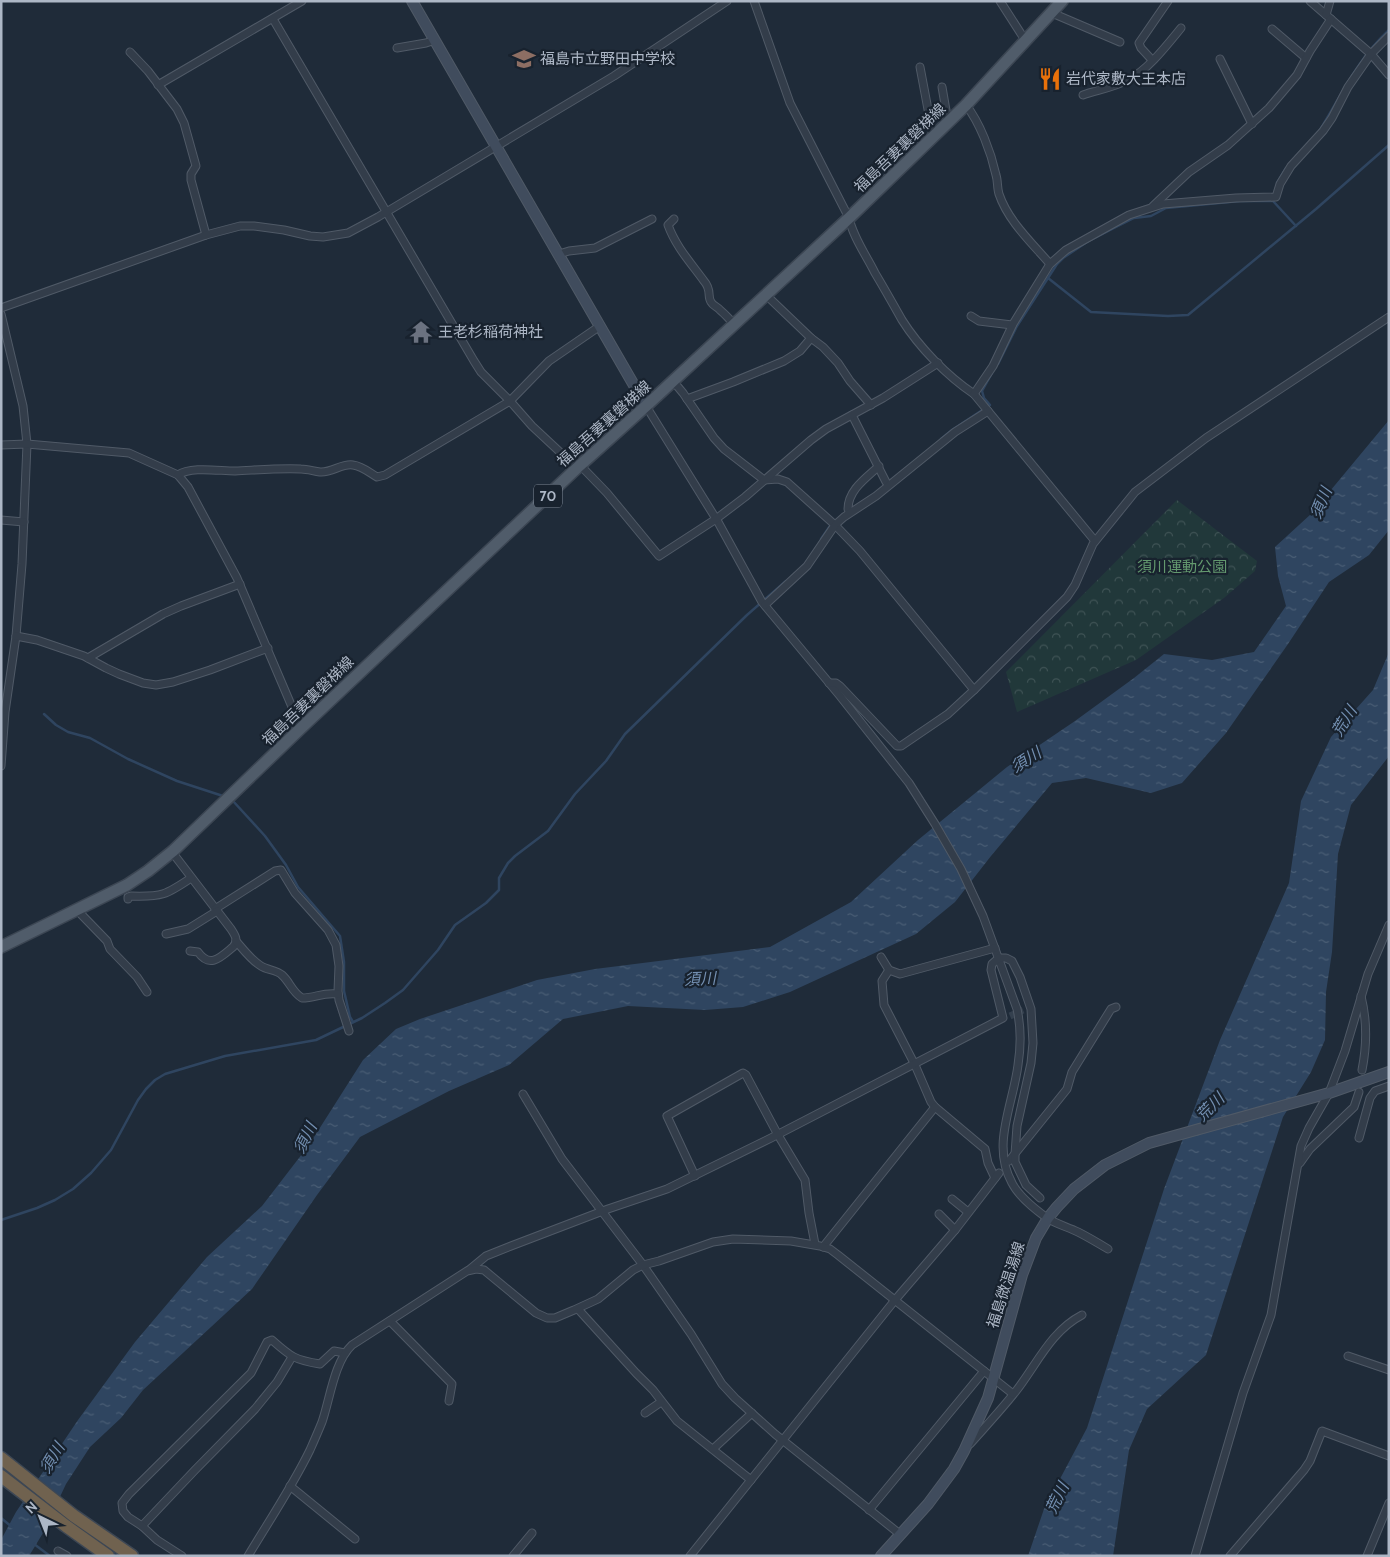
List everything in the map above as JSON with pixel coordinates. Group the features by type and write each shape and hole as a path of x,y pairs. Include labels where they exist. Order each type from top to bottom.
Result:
{"highway":[{"path":"1,1458 74,1516 132,1556"},
{"path":"1,1476 108,1556"}],"main road":[{"path":"412,1 646,406"},
{"name":"福島吾妻裏磐梯線","path":"1,947 127,885 172,852 578,467 849,218 966,105 1062,1"},
{"name":"福島微温湯線","path":"881,1556 928,1504 954,1469 964,1451 988,1398 1022,1275 1036,1238 1048,1218 1074,1189 1104,1165 1149,1143 1296,1102 1389,1072"}],"street":[{"path":"158,85 302,1"},
{"path":"1,308 206,235 240,226 254,226 323,237 348,233 497,147 614,76 728,1"},
{"path":"754,1 790,103 849,218 851,227 865,255 903,321 938,363 957,382 974,394 1095,541"},
{"path":"1000,1 1026,40"},
{"path":"1152,60 1138,43 1168,1"},
{"path":"1310,1 1369,52 1389,75"},
{"path":"1151,208 1189,172 1222,150 1270,108 1297,75 1328,17 1330,1"},
{"path":"1052,13 1120,42"},
{"path":"273,19 474,361 532,426 607,493 659,556 716,519 811,440 938,363"},
{"path":"1083,95 1128,80 1145,69 1181,28"},
{"path":"1272,29 1306,58"},
{"path":"974,394 992,366 1012,325 1050,264 1066,250 1129,215 1163,204 1272,197 1285,175 1332,118 1369,52 1389,36"},
{"path":"397,48 414,46 435,40"},
{"path":"130,52 148,71 173,103 184,122 196,166 191,174 193,190 206,235"},
{"path":"1220,59 1252,124"},
{"path":"920,67 933,136"},
{"path":"942,87 948,122"},
{"path":"966,105 974,116 992,160 997,178 998,192 1008,213 1050,264"},
{"path":"559,254 568,250 595,248 652,219"},
{"path":"674,219 668,225 672,236 710,290 712,304 734,324"},
{"path":"765,294 838,363 850,381 871,405"},
{"path":"1,314 23,406 27,444 16,636 3,712 1,766"},
{"path":"972,316 979,321 1012,325"},
{"path":"829,683 834,682 840,686 897,746 901,746 948,714 1067,597 1075,585 1095,541 1136,492 1206,438 1389,317"},
{"path":"178,475 182,472 200,470 234,471 259,468 304,469 330,472 348,465 354,465 377,477 385,475 510,401 549,361 600,326"},
{"path":"687,399 784,361 800,351 811,338"},
{"path":"673,381 724,449 764,480 787,482 835,525 860,551 974,690"},
{"path":"646,406 716,519 765,605 909,784 961,869 983,916 1017,1009 1020,1023 1021,1044 1018,1066 1002,1142 1004,1163 1011,1183 1015,1189 1048,1218 1108,1248"},
{"path":"765,605 807,566 835,525 876,496 955,432 988,411"},
{"path":"852,414 886,482"},
{"path":"1,445 27,444 129,453 178,475 188,487 240,584 301,728"},
{"path":"848,509 851,496 857,487 879,466"},
{"path":"1,520 24,522"},
{"path":"88,658 163,614 240,584"},
{"path":"16,636 37,640 88,658 119,674 143,683 156,685 173,682 210,670 268,648"},
{"path":"172,852 232,931 236,941 260,966 279,972 284,976 293,991 302,998 323,993 338,994"},
{"path":"166,934 188,928 275,870 281,870 295,893 333,936 340,966 338,994 349,1031"},
{"path":"128,899 131,896 162,895 191,878"},
{"path":"77,910 108,942 110,949 147,992"},
{"path":"1195,1556 1243,1393 1271,1315 1301,1146 1329,1092 1345,1051 1368,974 1389,925"},
{"path":"190,951 198,952 207,961 215,960 236,945 236,941"},
{"path":"881,957 889,970 900,974 995,948"},
{"path":"248,1556 310,1451 322,1423 336,1374 345,1353 352,1345 467,1271 486,1256 601,1211 668,1189 778,1135 1006,1017 991,970 992,964 999,958 1009,959 1015,966 1027,1008 1033,1043 1031,1063 1017,1126 1015,1162 1026,1185 1040,1198"},
{"path":"690,1556 895,1300 955,1230 997,1175 988,1163 985,1149 935,1107 932,1102 884,1005 882,981 889,970"},
{"path":"1361,996 1365,1011 1366,1051 1362,1070"},
{"path":"1009,1161 1066,1089 1072,1072 1112,1009 1116,1007"},
{"path":"695,1176 666,1116 743,1073 746,1075 805,1180 815,1244"},
{"path":"1359,1138 1370,1098 1375,1091 1389,1086"},
{"path":"1298,1166 1310,1149 1354,1107 1359,1092"},
{"path":"524,1094 562,1159 643,1265 704,1353 717,1378 735,1398 783,1440 901,1535"},
{"path":"823,1247 935,1107"},
{"path":"952,1199 968,1212"},
{"path":"939,1214 955,1230"},
{"path":"467,1271 484,1270 536,1313 546,1318 555,1318 598,1300 633,1270 643,1265 713,1242 733,1239 791,1241 815,1244 830,1249 838,1255 1013,1394"},
{"path":"578,1309 653,1390 677,1421 751,1480"},
{"path":"964,1451 1013,1394 1058,1332 1071,1320 1082,1315"},
{"path":"390,1321 452,1384 449,1401"},
{"path":"182,1556 157,1540 123,1512 122,1503 129,1494 252,1374 267,1342 272,1340 292,1357 320,1364 334,1351 345,1353"},
{"path":"1348,1356 1389,1370"},
{"path":"142,1526 255,1410 277,1382 292,1357"},
{"path":"869,1510 984,1371"},
{"path":"645,1413 662,1402"},
{"path":"713,1450 752,1413"},
{"path":"1230,1556 1304,1470 1310,1461 1322,1431 1389,1456"},
{"path":"290,1486 355,1539"},
{"path":"1367,1556 1389,1503"},
{"path":"513,1556 532,1533"},
{"path":"58,1550 67,1556"}],"green space":[{"name":"須川運動公園","path":"1177,500 1257,561 1255,571 1224,598 1136,660 1017,712 1006,672"}],"water":[{"name":"須川","path":"1389,420 1389,530 1369,555 1329,582 1226,733 1182,783 1151,793 1086,778 1052,783 955,902 916,934 790,992 743,1007 705,1010 628,1006 563,1019 509,1065 449,1091 360,1137 252,1289 143,1390 121,1418 90,1447 66,1484 43,1533 29,1556 1,1556 1,1540 16,1512 78,1420 135,1342 207,1257 262,1206 309,1145 363,1060 396,1029 420,1019 537,980 595,969 770,947 851,902 918,840 1007,767 1075,721 1164,654 1212,660 1254,652 1286,606 1278,576 1275,547 1311,514"},
{"name":"荒川","path":"1389,652 1389,756 1351,805 1338,854 1332,952 1326,992 1325,1040 1311,1072 1283,1117 1206,1355 1147,1409 1129,1450 1113,1556 1028,1556 1044,1509 1087,1428 1164,1189 1220,1040 1289,883 1301,801 1331,737 1373,690"}],"waterway":[{"path":"1318,133 1358,67 1389,30"},
{"path":"1048,278 1091,312 1168,316 1188,315 1316,209 1389,145"},
{"path":"1277,183 1286,168"},
{"path":"998,364 1017,326 1057,264 1087,242 1134,218 1151,216 1166,208 1240,201 1273,201 1296,226"},
{"path":"941,439 990,405 984,398 982,391 992,373"},
{"path":"821,539 832,523"},
{"path":"1,1220 55,1200 73,1189 91,1173 111,1150 146,1089 165,1074 225,1056 316,1040 362,1018 403,990 438,950 455,925 486,903 499,890 499,878 508,863 548,831 575,794 606,761 625,734 747,615 786,581"},
{"path":"44,714 56,725 68,732 90,738 128,759 177,781 223,796"},
{"path":"233,801 265,836 286,865 298,887 340,936 344,962 344,991 353,1022"},
{"path":"1,1518 12,1527"},
{"path":"34,1544 50,1556"}],"tunnel":[{"path":"1010,1016 1023,1010"}],"place":[{"name":"福島市立野田中学校","path":"524,59"},
{"name":"岩代家敷大王本店","path":"1050,79"},
{"name":"王老杉稲荷神社","path":"421,332"}]}
